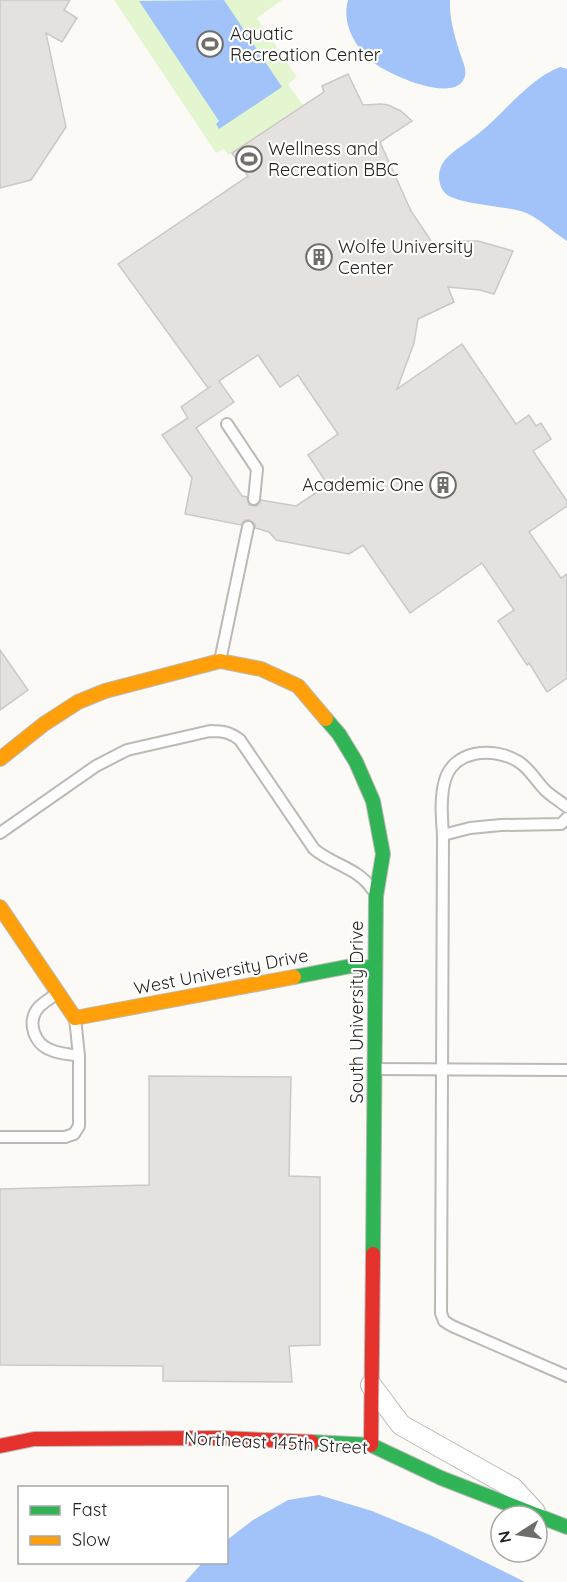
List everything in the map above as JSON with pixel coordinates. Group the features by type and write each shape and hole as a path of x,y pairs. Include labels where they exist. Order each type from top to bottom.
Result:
{"street":[{"path":"0,759 44,724 78,702 105,691 220,661"},
{"name":"South University Drive","path":"220,661 261,669 298,686 339,734 356,762 373,801 383,854 376,896 371,1445"},
{"path":"0,908 75,1018"},
{"name":"West University Drive","path":"75,1018 351,966 375,968"},
{"name":"Northeast 145th Street","path":"371,1385 401,1425 513,1488 527,1504"},
{"name":"Northeast 145th Street","path":"0,1446 34,1439 103,1438 218,1438 371,1445 441,1478 507,1504"},
{"name":"Northeast 145th Street","path":"549,1520 567,1527"}],"lane":[{"path":"227,424 257,469 254,499"},
{"path":"220,661 248,527"},
{"path":"0,833 96,766 127,750 210,731 232,733 240,740 314,849 324,857 356,872 368,882 376,896"},
{"path":"567,807 546,791 523,764 505,754 489,751 474,753 461,759 449,768 444,783 441,1313 444,1321 452,1326 567,1376"},
{"path":"443,836 470,828 561,824 567,818"},
{"path":"59,993 39,1006 34,1014 35,1036 42,1046 52,1051 79,1056"},
{"path":"0,1137 66,1137 74,1134 78,1126 79,1056 75,1018"},
{"path":"375,1068 567,1070"}],"green space":[{"path":"114,0 282,0 257,18 297,77 288,84 303,105 229,155 224,149 216,153"}],"water":[{"name":"Aquatic Recreation Center","path":"224,0 282,87 219,129 216,124 219,121 139,1"},
{"path":"348,0 450,0 452,25 465,70 465,76 459,85 434,88 418,84 388,71 368,58 353,39 350,31 346,16"},
{"path":"560,67 567,69 567,241 539,220 521,211 450,197 442,190 439,176 441,166 449,156 488,126 537,80"},
{"path":"319,1495 372,1511 430,1535 525,1582 185,1582 201,1564 228,1564 228,1539 253,1520 288,1500"}],"building":[{"path":"0,0 70,0 64,10 77,18 62,42 46,33 66,127 31,180 0,188"},
{"path":"348,74 363,105 388,105 401,111 412,121 380,142 411,211 435,247 461,241 478,241 513,251 494,294 480,290 448,287 454,302 418,319 414,343 397,389 462,344 516,424 529,415 536,426 541,423 551,439 533,451 567,501 567,506 529,532 561,578 567,574 567,678 547,692 498,621 514,610 482,563 410,613 363,545 349,554 276,540 269,532 255,528 255,524 250,520 245,520 241,525 185,514 192,478 162,435 188,418 181,407 211,386 208,388 118,264 248,176 232,153 324,92 322,86","holes":["258,355 280,387 298,375 338,434 308,455 328,485 296,506 261,500 257,506 249,505 247,497 242,496 196,428 234,402 219,381"]},
{"path":"0,650 28,690 0,710"},
{"path":"149,1076 291,1077 289,1176 320,1177 320,1345 289,1346 292,1382 163,1381 163,1366 0,1365 0,1189 149,1185"}],"traffic: fast":[{"path":"326,719 339,734 356,762 373,801 383,854 376,896 373,1254"},
{"path":"294,977 351,966 375,968"},
{"path":"312,1442 371,1445 441,1478 567,1527"}],"traffic: slow":[{"path":"0,759 44,724 78,702 105,691 220,661 261,669 298,686 326,719"},
{"path":"0,907 75,1018 294,977"}],"traffic: jam":[{"path":"371,1445 373,1254"},
{"path":"0,1446 34,1439 218,1438 312,1442"}],"place":[{"name":"Aquatic Recreation Center","path":"210,44"},
{"name":"Wellness and Recreation BBC","path":"249,159"},
{"name":"Wolfe University Center","path":"319,257"},
{"name":"Academic One","path":"443,485"}]}
